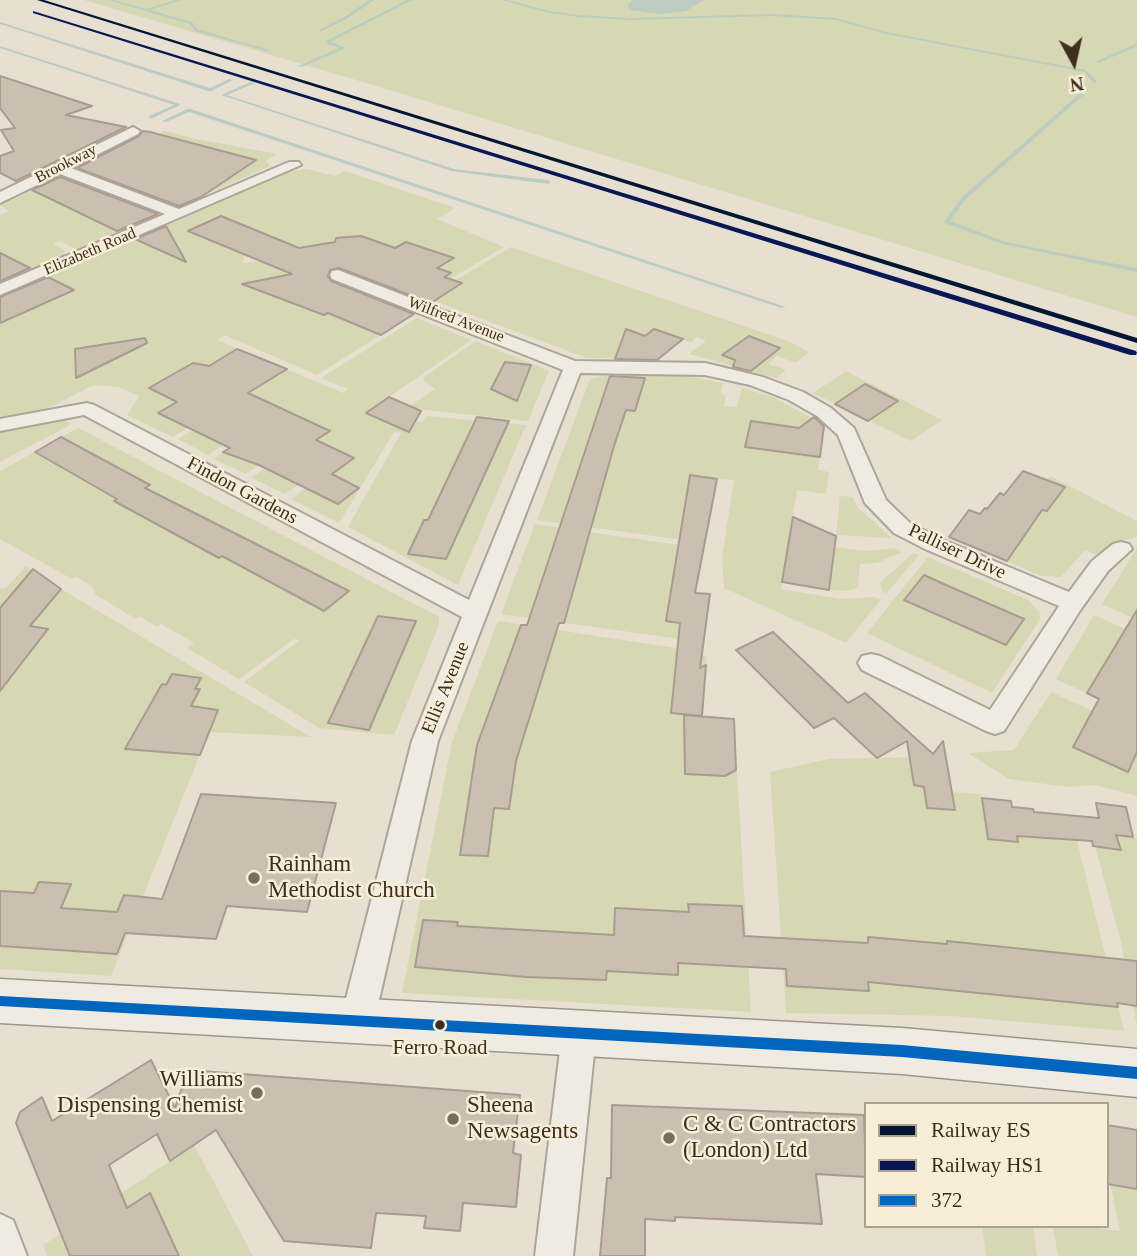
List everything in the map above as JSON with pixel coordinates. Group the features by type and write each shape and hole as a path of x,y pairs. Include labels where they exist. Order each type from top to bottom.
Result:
{"main road":[{"path":"0,1001 902,1051 1137,1073"}],"street":[{"name":"Brookway","path":"2,195 133,131"},
{"name":"Elizabeth Road","path":"0,290 294,165"},
{"name":"Elizabeth Road","path":"58,168 179,214"},
{"name":"Wilfred Avenue","path":"338,275 573,367"},
{"name":"Palliser Drive","path":"573,367 705,369 756,381 796,396 824,412 847,432 876,503 902,528 933,544 1073,603"},
{"name":"Ellis Avenue","path":"357,1021 425,741 573,367"},
{"name":"Findon Gardens","path":"0,425 87,408 476,614"},
{"path":"872,663 995,724 1073,603 1100,566 1121,549"},
{"path":"554,1256 579,1034"},
{"path":"0,1233 8,1256"}],"green space":[{"path":"84,0 1137,0 1137,317 373,85"},
{"path":"165,131 277,154 266,161 270,165 266,168 188,202 81,168 82,163 117,146 130,147"},
{"path":"307,169 335,176 345,171 455,208 437,219 504,247 421,296 334,244 335,241 329,241 335,253 298,248 278,239 245,254 243,263 280,259 411,316 317,375 224,335 217,340 343,393 348,389 321,378 417,318 471,340 389,397 402,420 423,422 426,416 526,425 458,585 348,527 401,433 394,432 339,523 291,499 306,488 321,469 285,494 251,478 296,446 281,450 246,474 213,459 251,435 245,432 208,455 178,439 230,408 219,408 173,437 127,415 139,396 118,387 94,385 44,410 0,418 0,298 291,171"},
{"path":"55,180 151,216 78,250 60,241 53,244 65,251 64,256 0,283 0,215 9,211 0,205"},
{"path":"511,247 788,341 809,352 796,363 777,356 769,364 786,370 776,378 689,354 706,341 697,337 691,342 682,339 616,358 587,358 426,298"},
{"path":"476,341 549,371 528,421 407,408 435,389 424,381 424,377"},
{"path":"846,371 942,420 911,441 813,393"},
{"path":"604,376 688,376 723,383 721,394 726,396 724,406 737,407 742,388 773,397 810,417 820,426 823,433 818,470 829,472 826,494 797,490 781,589 840,599 881,599 846,643 724,588 722,558 734,480 712,478 710,488 715,490 705,543 537,520 590,379"},
{"path":"64,420 72,424 0,462 0,431"},
{"path":"78,428 439,617 439,625 394,735 319,728 244,682 300,640 294,639 239,679 187,648 194,643 161,624 157,627 139,616 136,619 96,595 91,585 77,577 72,579 0,539 0,471"},
{"path":"1050,476 1137,521 1137,537 1112,543 1099,556 1085,550 1061,577 1041,576 1007,561 1042,510 1065,487 1047,480"},
{"path":"840,496 852,497 858,508 892,538 836,535"},
{"path":"535,524 679,545 694,592 710,594 701,642 501,614"},
{"path":"835,547 865,551 895,548 902,552 877,563 860,564 858,586 842,591 830,590"},
{"path":"1137,548 1137,620 1102,604"},
{"path":"913,553 919,555 886,594 880,583"},
{"path":"928,557 1028,600 1040,613 1040,619 992,693 867,633"},
{"path":"26,566 311,737 209,732 111,976 0,969 0,588 6,588"},
{"path":"1094,615 1137,634 1137,716 1056,679"},
{"path":"498,621 695,651 707,657 703,716 734,719 751,1012 402,993 452,742"},
{"path":"1051,692 1132,729 1137,720 1137,796 1095,785 1069,787 1009,779 968,753 1014,750"},
{"path":"829,759 946,759 952,792 981,794 982,798 1011,801 1012,809 1033,809 1035,812 1071,816 1124,1031 952,1016 786,1013 770,772"},
{"path":"1096,803 1126,807 1133,837 1137,838 1137,1027 1121,942 1088,820 1099,816"},
{"path":"194,1145 253,1256 47,1256 43,1245"},
{"path":"1109,1170 1123,1186 1137,1189 1137,1256 1058,1256 1053,1228 1102,1228 1120,1231"},
{"path":"982,1228 1033,1228 1037,1256 986,1256"}],"shaded area":[{"path":"632,0 704,0 686,11 660,14 629,10 628,5"}],"building":[{"path":"0,76 92,106 66,115 126,127 16,181 0,173 0,156 14,151 1,130 15,128 0,108"},
{"path":"143,131 256,160 201,197 179,206 77,168 139,136"},
{"path":"60,177 158,214 117,231 32,190"},
{"path":"221,216 299,248 335,242 336,238 361,236 395,248 406,242 454,258 437,268 451,273 444,277 462,283 431,303 339,268 330,270 328,276 331,281 414,314 381,335 328,313 324,315 242,284 292,274 188,231"},
{"path":"166,226 186,262 135,239"},
{"path":"0,253 30,268 0,281"},
{"path":"48,277 74,290 0,323 0,297"},
{"path":"626,329 645,336 654,329 683,339 657,360 615,359"},
{"path":"749,336 780,348 751,371 733,367 735,360 722,355"},
{"path":"145,338 147,343 76,378 75,349"},
{"path":"237,349 287,369 248,393 330,431 316,440 354,458 332,474 359,488 338,504 259,465 223,452 230,448 158,413 177,402 149,388 193,363 209,366"},
{"path":"505,362 531,365 517,401 491,389"},
{"path":"610,376 645,378 635,411 626,410 614,446 564,623 559,623 516,761 509,809 494,808 488,856 460,855 477,745 521,625 527,625"},
{"path":"865,384 898,401 868,421 835,404"},
{"path":"389,397 421,411 409,432 366,413"},
{"path":"477,417 509,421 446,559 408,554 424,520 428,520"},
{"path":"814,417 824,426 820,457 745,447 751,421 799,428"},
{"path":"61,437 150,485 145,488 349,591 324,611 222,556 219,558 114,501 117,499 35,452"},
{"path":"1023,471 1065,487 1047,511 1042,510 1007,561 949,537 969,510 980,514 987,509 1000,493 1004,495"},
{"path":"690,475 717,479 695,593 710,594 700,668 706,665 702,716 671,713 680,623 666,621"},
{"path":"793,517 836,536 829,590 782,582"},
{"path":"33,569 61,589 30,626 48,629 0,691 0,608"},
{"path":"924,575 1024,619 1006,645 904,600"},
{"path":"1137,610 1137,752 1128,772 1073,747 1099,699 1087,693"},
{"path":"378,616 416,621 369,730 328,723"},
{"path":"773,632 848,703 865,693 933,754 943,741 955,810 927,808 924,787 914,785 907,741 877,758 834,718 814,728 736,650"},
{"path":"172,674 201,678 195,689 200,689 191,706 218,710 200,755 125,749 162,684 166,685"},
{"path":"684,715 734,719 736,770 725,776 685,774"},
{"path":"201,794 336,803 307,912 227,906 216,939 125,933 117,954 0,946 0,891 34,893 39,882 71,884 61,908 117,912 124,895 162,899"},
{"path":"982,798 1011,801 1012,807 1033,809 1034,812 1099,818 1096,803 1126,807 1133,837 1116,835 1121,850 1093,846 1092,841 1017,836 1018,842 988,839"},
{"path":"688,904 742,906 744,936 868,943 868,937 947,944 947,941 1137,961 1137,1006 1117,1003 1118,1007 868,982 869,991 787,986 786,969 678,963 678,975 607,971 606,980 526,977 415,967 423,920 458,922 457,926 614,935 615,908 689,912"},
{"path":"151,1060 175,1108 188,1070 520,1095 513,1153 521,1155 516,1207 463,1203 460,1231 424,1228 426,1216 376,1213 371,1248 284,1241 216,1130 170,1161 157,1134 109,1165 127,1208 150,1193 179,1256 70,1256 16,1123 20,1112 42,1097 52,1121"},
{"path":"612,1105 864,1115 864,1177 816,1174 822,1224 675,1217 675,1221 645,1219 645,1256 600,1256 607,1178 611,1178"},
{"path":"1109,1125 1137,1130 1137,1189 1109,1184"}],"waterway":[{"path":"110,0 191,23 196,30 268,50"},
{"path":"147,10 179,0"},
{"path":"321,30 372,0"},
{"path":"300,66 343,48 327,42 410,0"},
{"path":"504,0 549,12 579,16 632,19 772,15 836,19 886,33 1086,71 1095,82"},
{"path":"0,23 210,90 231,80"},
{"path":"1097,62 1137,44"},
{"path":"0,47 178,105 151,117"},
{"path":"253,83 223,95 453,170 548,182"},
{"path":"1087,90 963,199 947,222 1005,243 1137,270"},
{"path":"164,121 189,110 783,307"}],"rail line":[{"name":"ES","path":"39,0 1137,341"},
{"name":"HS1","path":"35,12 1133,353"}],"transit line":[{"name":"372","path":"0,1001 902,1051 1137,1073"}],"place":[{"name":"Rainham Methodist Church","path":"254,878"},
{"name":"Ferro Road","path":"440,1025"},
{"name":"Williams Dispensing Chemist","path":"257,1093"},
{"name":"Sheena Newsagents","path":"453,1119"},
{"name":"C & C Contractors (London) Ltd","path":"669,1138"}]}
